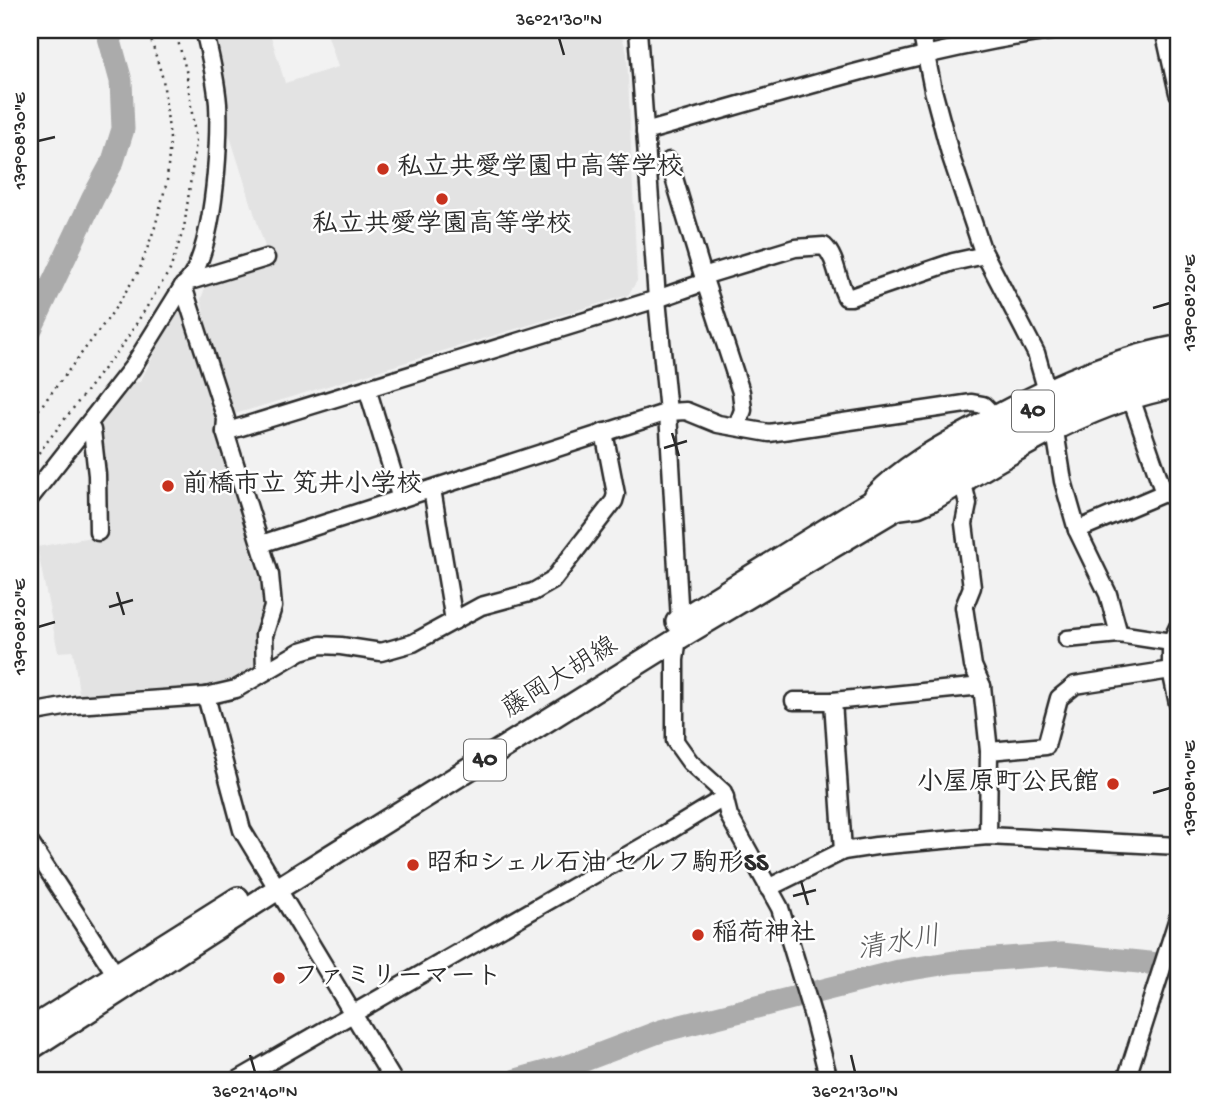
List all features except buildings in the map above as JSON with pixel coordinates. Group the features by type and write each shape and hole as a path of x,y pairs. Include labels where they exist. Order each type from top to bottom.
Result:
{"main road":[{"name":"40","path":"1135,385 1178,360"},
{"name":"40","path":"1135,385 1178,377"},
{"name":"藤岡大胡線","path":"30,1049 275,883 678,630 859,509 1034,410 1082,386 1135,385"},
{"name":"藤岡大胡線","path":"678,630 1040,425 1088,402 1135,385"},
{"name":"藤岡大胡線","path":"30,1029 116,975 275,883"}],"street":[{"path":"30,498 141,356 186,284 205,243 216,166 218,103 205,30"},
{"path":"638,30 657,299 668,412 678,630 675,741 690,762 719,787 725,797 729,816 779,908 804,984 829,1080"},
{"path":"921,30 951,156 985,255 1036,353 1046,388"},
{"path":"645,132 925,53 1056,30"},
{"path":"1164,30 1178,93"},
{"path":"669,161 743,401 743,410 737,426"},
{"path":"225,432 657,299 704,279 794,248 824,246 830,251 840,287 846,297 953,262 985,255"},
{"path":"186,284 266,258"},
{"path":"186,284 226,419 225,432 270,575 273,607 264,635 265,671"},
{"path":"859,509 884,484 911,463 993,415 1105,362 1178,344"},
{"path":"1077,530 1171,494 1135,385"},
{"path":"891,511 904,512 919,508 1135,385 1178,389"},
{"path":"367,388 401,499"},
{"path":"261,544 668,412 686,411 718,424 769,432 972,403 983,405 993,415"},
{"path":"88,425 92,430 97,475 98,532"},
{"path":"1055,431 1063,481 1077,530 1108,594 1119,634"},
{"path":"30,712 75,705 206,696 236,689 301,651 321,645 381,652 413,643 481,606 533,592 552,581 615,497 604,432"},
{"path":"960,486 968,503 964,524 972,587 964,607 973,666 982,686 989,751 988,836"},
{"path":"432,489 454,621"},
{"path":"1177,694 1171,670 1171,642 1178,627"},
{"path":"1067,639 1119,634 1171,642"},
{"path":"989,751 1046,746 1059,698 1076,685 1171,670"},
{"path":"794,701 833,701 982,686"},
{"path":"206,696 242,830 393,1080"},
{"path":"833,701 843,851"},
{"path":"238,1080 725,797"},
{"path":"768,888 843,851 876,846 988,836 1178,846"},
{"path":"30,844 36,865 116,975"},
{"path":"1126,1080 1178,918"}],"path":[{"path":"30,421 139,271 155,227 167,181 170,139 163,79 148,30"},
{"path":"30,464 126,340 170,270 184,228 196,142 186,70 175,30"}],"shaded area":[{"name":"私立共愛学園高等学校","path":"212,30 269,30 285,83 338,67 326,30 620,30 627,53 637,281 628,295 235,414 228,409 215,368 201,299 207,282 270,263 229,133 225,132 220,67"},
{"name":"前橋市立 笂井小学校","path":"180,303 223,436 263,575 268,607 259,669 241,679 207,689 80,699 73,651 58,652 37,547 102,535 96,423 131,382 140,382"}],"waterway":[{"path":"30,331 113,161 123,129 121,81 107,30"},
{"name":"清水川","path":"516,1080 574,1064 661,1031 899,971 954,962 1061,954 1178,966"}],"place":[{"name":"私立共愛学園中高等学校","path":"383,169"},
{"name":"私立共愛学園高等学校","path":"442,199"},
{"name":"前橋市立 笂井小学校","path":"168,486"},
{"name":"小屋原町公民館","path":"1113,784"},
{"name":"昭和シェル石油 セルフ駒形SS","path":"413,865"},
{"name":"稲荷神社","path":"698,935"},
{"name":"ファミリーマート","path":"279,978"}]}
